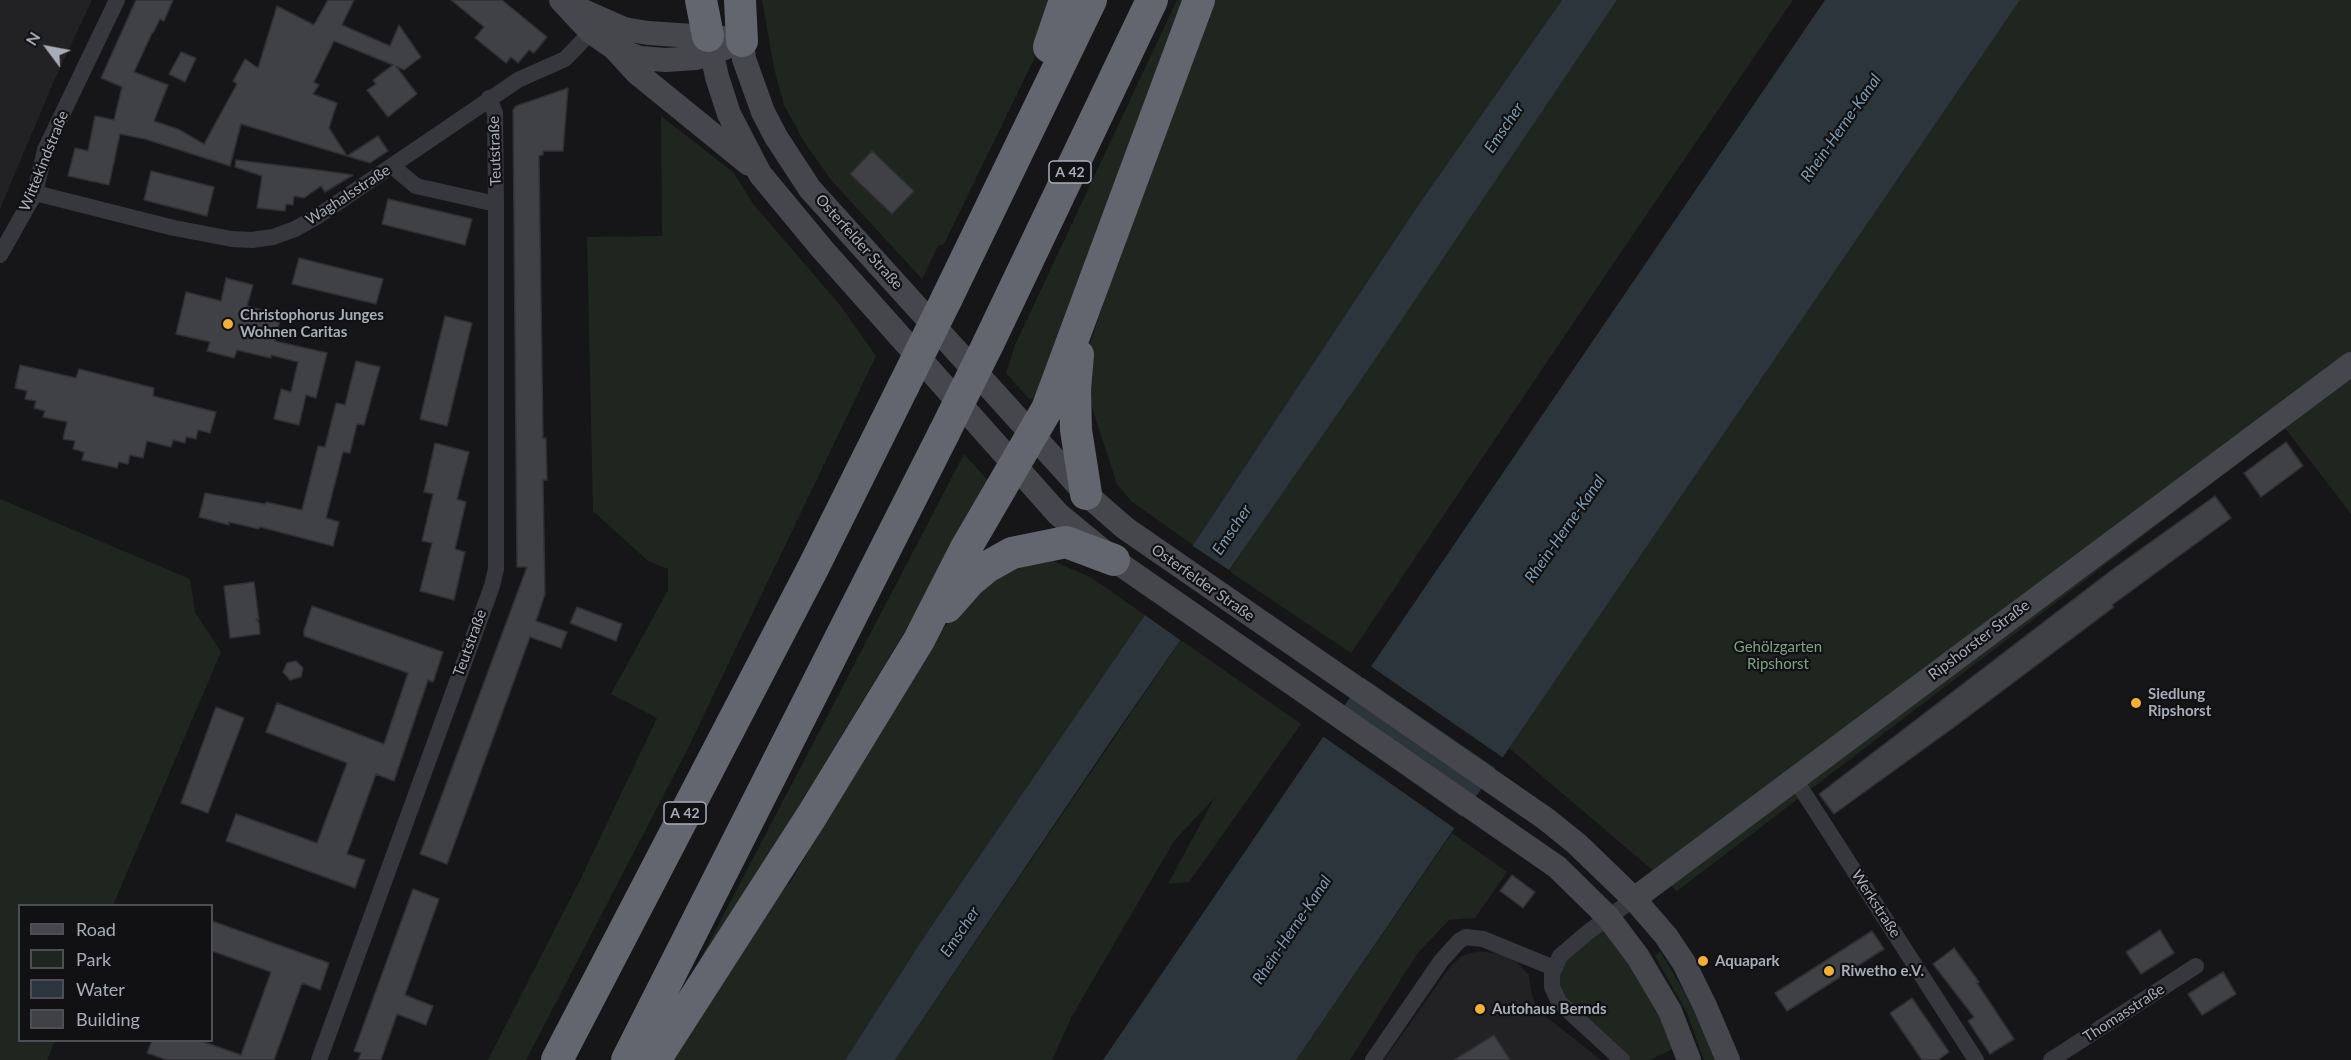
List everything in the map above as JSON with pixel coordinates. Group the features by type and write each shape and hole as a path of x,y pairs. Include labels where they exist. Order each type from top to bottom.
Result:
{"highway":[{"path":"701,0 710,45"},
{"path":"740,0 742,41"},
{"path":"1024,140 1024,102 1055,34 1065,0"},
{"name":"A 42","path":"557,1060 814,566 1091,0"},
{"name":"A 42","path":"627,1060 944,433 1152,0"},
{"path":"655,1060 811,817 919,640 966,548 1047,409 1199,0"},
{"path":"1084,313 1075,388 1076,430 1086,494"},
{"path":"919,640 970,581 987,567 1012,553 1066,542 1120,565"}],"main road":[{"name":"Osterfelder Straße","path":"564,2 624,29 710,45 742,41 747,70 763,112 776,138 806,184 1086,494 1113,520 1513,796 1577,844 1634,899 1666,936 1683,963 1716,1028 1728,1060"},
{"name":"Osterfelder Straße","path":"564,2 591,32 614,48 637,73 760,174 815,241 1058,514 1120,565 1557,867 1608,917 1653,981 1670,1011 1689,1060"},
{"name":"Osterfelder Straße","path":"614,48 640,58 666,60 696,58 710,45"},
{"name":"Osterfelder Straße","path":"710,45 729,114 760,174"},
{"name":"Ripshorster Straße","path":"1634,899 2351,364"}],"street":[{"name":"Wittekindstraße","path":"0,255 35,193 45,150 117,0"},
{"name":"Waghalsstraße","path":"35,193 174,228 232,239 252,240 273,237 296,229 318,216 518,80 566,58 591,32"},
{"name":"Teutstraße","path":"319,1060 496,569 495,112 489,98"},
{"name":"Teutstraße","path":"392,166 416,186 496,204"},
{"name":"Werkstraße","path":"1795,779 1976,1060"},
{"name":"Ripshorster Straße","path":"1608,917 1634,899"},
{"path":"1608,917 1560,956 1551,981 1558,1002 1622,1060"},
{"path":"1373,1060 1441,961 1453,946 1466,937 1483,939 1554,968"},
{"name":"Thomasstraße","path":"2051,1060 2196,966"}],"shaded area":[{"path":"0,0 92,0 53,83 0,209"},
{"name":"Autohaus Bernds","path":"1480,951 1498,954 1516,961 1529,975 1535,1003 1544,1015 1601,1060 1384,1060 1450,967 1463,955"}],"green space":[{"path":"762,0 1055,0 1036,55 944,244 938,246 922,279 831,180 803,140 784,105 774,68"},
{"path":"1177,0 1187,0 1040,402 1034,397 1030,400 1006,373 1015,345"},
{"path":"1215,0 1562,0 1417,207 1193,545 1131,501 1117,484 1082,377 1108,289"},
{"path":"1617,0 1793,0 1351,653 1229,571"},
{"name":"Gehölzgarten Ripshorst","path":"2020,0 2351,0 2351,514 2285,428 1677,891 1509,748"},
{"path":"661,116 733,172 754,205 840,305 876,356 687,750 526,1060 488,1060 581,878 657,718 611,694 668,590 668,569 648,561 593,511 587,237 662,236"},
{"path":"964,454 993,486 704,962 700,960"},
{"path":"0,499 190,579 195,612 221,652 113,904 18,904 18,1042 55,1042 47,1060 0,1060"},
{"path":"1042,556 1092,578 1145,615 926,934 845,1060 669,1060 746,933 791,881 928,649 967,597 1005,566"},
{"path":"1181,640 1301,724 1189,882 1168,884 1215,797 1174,841 1072,1016 1052,1060 895,1060"},
{"path":"1452,833 1507,872 1475,918 1449,920 1417,954 1350,1060 1296,1060"},
{"path":"1607,920 1681,1045 1650,1060 1627,1060 1559,1001 1554,967"},
{"path":"1660,951 1685,993 1717,1060 1704,1060 1687,1013 1655,956"}],"water":[{"name":"Emscher","path":"1562,0 1617,0 1367,371 1112,739 895,1060 845,1060 926,934 1193,545 1417,207"},
{"name":"Rhein-Herne-Kanal","path":"1825,0 2020,0 1296,1060 1103,1060"}],"pier":[{"path":"1190,544 1232,572 1183,642 1142,613"},
{"path":"1369,665 1505,759 1498,770 1361,676"},
{"path":"1329,723 1465,819 1457,830 1321,735"}],"building":[{"path":"136,0 173,0 164,21 160,19 152,33 134,72 168,85 154,121 178,129 204,144 237,84 233,81 245,59 258,68 277,6 314,25 328,0 354,0 342,25 390,46 399,25 421,57 404,70 396,66 417,94 388,117 367,90 376,84 373,80 393,65 334,41 314,82 319,85 313,94 337,103 329,128 347,156 378,136 388,151 370,163 241,124 230,166 145,139 120,134 109,185 68,176 75,148 88,151 95,116 114,120 122,87 101,78"},
{"path":"451,0 502,0 547,37 534,53 529,50 518,63 511,57 506,63 475,38 484,27"},
{"path":"181,52 196,58 185,82 169,74"},
{"path":"568,88 563,151 543,151 543,155 539,156 543,438 546,438 547,480 543,480 545,594 536,621 567,632 561,648 530,637 447,864 420,854 527,567 517,567 513,110 516,106"},
{"path":"872,151 914,191 892,214 850,174"},
{"path":"236,160 353,175 325,192 321,186 304,198 294,196 293,205 286,204 285,211 257,208 262,176 235,167"},
{"path":"151,171 214,187 207,216 144,200"},
{"path":"388,199 472,219 465,245 382,224"},
{"path":"299,258 383,279 376,304 292,284"},
{"name":"Christophorus Junges Wohnen Caritas","path":"226,278 253,285 247,306 281,315 275,341 327,353 316,398 306,395 299,425 274,419 281,389 291,392 298,362 237,350 234,358 207,351 210,342 176,334 186,292 221,301"},
{"path":"445,316 472,323 447,426 420,419"},
{"path":"356,361 380,367 364,425 357,424 350,453 343,452 326,518 339,522 333,546 260,527 259,529 229,522 229,525 199,517 205,493 302,510 318,446 325,447 336,403 345,405"},
{"path":"20,365 76,378 79,369 154,388 153,396 216,412 210,433 198,430 196,439 186,437 185,443 173,440 171,447 147,441 143,458 130,455 128,464 119,462 117,468 82,460 84,452 73,449 75,441 63,439 67,422 43,417 45,411 34,408 36,401 25,399 27,391 15,388"},
{"path":"2286,442 2303,466 2261,497 2244,473"},
{"path":"435,443 469,452 457,499 466,502 455,549 465,552 454,600 420,591 432,543 422,541 433,494 424,492"},
{"path":"2215,496 2231,518 2112,605 2114,607 1953,728 1834,814 1819,794 2113,569"},
{"path":"254,582 259,620 256,619 259,623 260,634 230,638 224,586"},
{"path":"312,606 443,652 433,682 428,680 394,781 376,774 347,854 365,860 355,888 226,841 236,814 317,843 347,763 266,732 277,703 384,744 408,673 304,636"},
{"path":"577,607 622,624 616,641 570,623"},
{"path":"296,661 303,668 301,677 290,680 283,672 287,663"},
{"path":"216,707 244,718 208,813 181,803"},
{"path":"1512,875 1535,892 1523,908 1500,891"},
{"path":"413,889 439,899 405,995 433,1006 426,1025 397,1014 381,1060 358,1060 361,1053 354,1051"},
{"path":"213,921 329,963 320,990 302,983 274,1060 167,1060 147,1053 152,1042 204,1042 241,1055 271,972 213,951"},
{"path":"2160,930 2174,953 2141,974 2126,952"},
{"name":"Riwetho e.V.","path":"1872,931 1884,949 1787,1011 1775,993"},
{"path":"1954,948 1979,982 1977,983 2014,1039 1990,1054 1968,1021 1974,1017 1933,964"},
{"path":"2223,972 2236,994 2202,1015 2188,994"},
{"path":"1912,998 1949,1052 1938,1060 1922,1060 1890,1013"},
{"path":"1494,1035 1510,1060 1454,1060"}],"place":[{"name":"Christophorus Junges Wohnen Caritas","path":"228,324"},
{"name":"Siedlung Ripshorst","path":"2136,703"},
{"name":"Aquapark","path":"1703,961"},
{"name":"Riwetho e.V.","path":"1829,971"},
{"name":"Autohaus Bernds","path":"1480,1009"}]}
